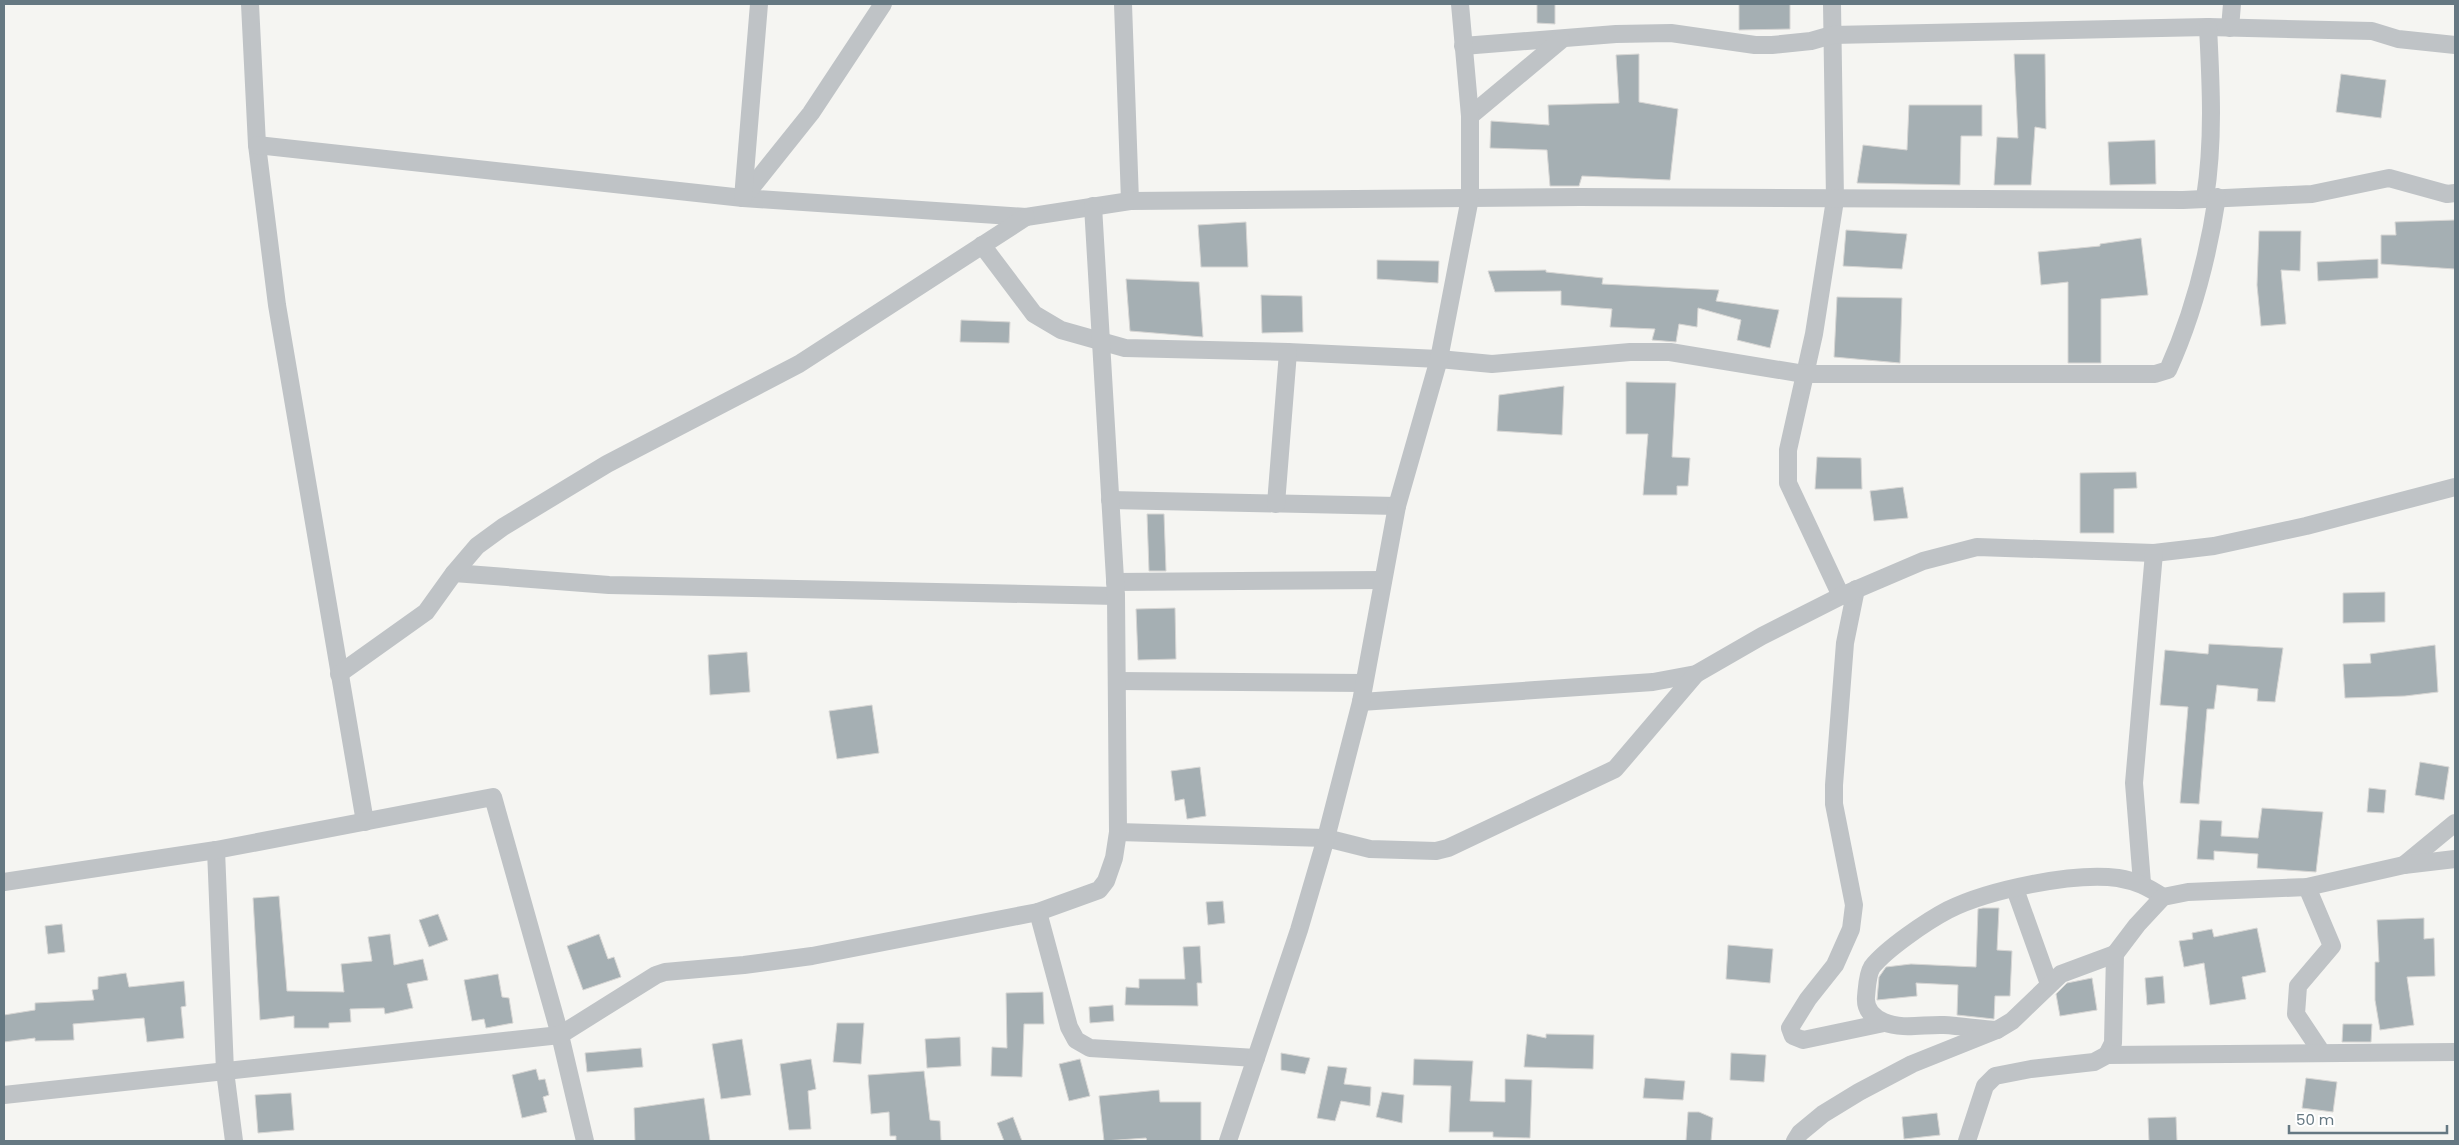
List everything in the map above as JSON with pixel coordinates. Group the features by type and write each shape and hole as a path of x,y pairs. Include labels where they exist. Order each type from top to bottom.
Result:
{"street":[{"path":"250,4 257,145 277,305 365,822"},
{"path":"743,198 760,4"},
{"path":"743,198 811,113 883,4"},
{"path":"1123,4 1130,201"},
{"path":"1228,1141 1299,930 1326,838 1361,702 1397,506 1439,359 1470,198 1470,116 1460,4"},
{"path":"1832,4 1835,200 1814,334 1788,450 1788,483 1848,592 1834,804 1854,905 1850,929 1835,965 1808,999 1790,1028 1793,1036 1803,1040 1884,1023 1908,1026 1944,1025 1997,1030"},
{"path":"2230,28 2232,4"},
{"path":"1463,46 1561,40 1616,34 1671,33 1755,45 1772,45 1811,42 1832,35 2208,27 2372,30 2398,39 2455,45"},
{"path":"982,245 1034,314 1061,330 1125,348 1288,352 1439,359 1492,364 1630,352 1670,352 1804,374 2155,374 2168,370 2185,327 2202,272 2211,198 2212,120 2208,27"},
{"path":"1470,116 1561,40"},
{"path":"257,145 743,198 1026,217 1130,201 1470,198 1835,200 2211,198 2312,194 2389,178 2447,194 2455,193"},
{"path":"4,1095 560,1035 665,972 744,965 812,956 1038,912 1099,890 1106,881 1114,858 1118,832 1117,681 1116,589 1092,206"},
{"path":"339,674 426,612 454,572 477,546 503,526 608,464 799,364 1026,217"},
{"path":"1276,504 1288,352"},
{"path":"1361,702 1653,682 1696,674 1762,636 1848,592 1923,561 1977,547 2154,553 2214,546 2306,526 2455,487"},
{"path":"1110,500 1397,506"},
{"path":"2142,883 2134,783 2154,553"},
{"path":"454,572 619,586 1116,589 1383,580"},
{"path":"1118,832 1326,838 1370,849 1436,851 1477,835 1615,769 1696,674"},
{"path":"1117,681 1364,683"},
{"path":"4,882 216,850 493,798 560,1035 585,1141"},
{"path":"2404,865 2455,823"},
{"path":"216,850 225,1071 234,1141"},
{"path":"1795,1141 1800,1133 1823,1114 1859,1092 1912,1064 1997,1030 2012,1021 2061,974 2115,954 2137,925 2163,897 2188,892 2307,887 2404,865 2455,859"},
{"path":"1884,1023 1869,1013 1866,1004 1871,968 1889,950 1947,910 1980,898 2064,879 2115,878 2142,883 2163,897"},
{"path":"2307,887 2332,946 2298,986 2296,1014 2322,1053"},
{"path":"2015,889 2049,984"},
{"path":"1038,912 1069,1027 1076,1040 1090,1048 1256,1058"},
{"path":"1967,1141 1985,1086 1995,1076 2031,1069 2094,1062 2106,1055 2113,1043 2115,954"},
{"path":"2106,1055 2455,1052"}],"building":[{"path":"1537,4 1555,4 1555,24 1537,23"},
{"path":"1739,4 1790,4 1790,29 1739,30"},
{"path":"1639,54 1639,102 1678,109 1670,180 1582,176 1579,186 1550,186 1547,150 1490,148 1491,121 1549,125 1548,105 1619,103 1616,55"},
{"path":"2014,54 2045,54 2046,129 2035,127 2031,185 1994,185 1997,137 2018,138"},
{"path":"2341,74 2386,80 2381,118 2336,112"},
{"path":"1909,105 1982,105 1982,136 1961,136 1960,185 1857,183 1863,145 1907,150"},
{"path":"2155,140 2156,184 2110,185 2108,142"},
{"path":"2455,220 2455,269 2381,264 2381,235 2396,235 2395,222"},
{"path":"1246,222 1248,267 1201,267 1198,225"},
{"path":"1846,230 1907,234 1902,269 1843,266"},
{"path":"2259,231 2301,231 2300,271 2281,270 2286,324 2261,326 2257,285"},
{"path":"2141,238 2148,295 2101,299 2101,363 2068,363 2068,282 2041,285 2038,252 2100,246 2100,244"},
{"path":"2378,259 2378,278 2318,281 2317,262"},
{"path":"1377,260 1439,261 1438,283 1377,279"},
{"path":"1546,270 1546,272 1603,278 1602,284 1719,290 1716,301 1779,310 1770,348 1737,340 1741,320 1698,308 1697,327 1679,324 1676,342 1652,340 1655,329 1610,327 1612,309 1561,305 1561,291 1495,292 1488,271"},
{"path":"1126,279 1199,282 1203,337 1130,331"},
{"path":"1261,295 1302,296 1303,332 1262,333"},
{"path":"1837,297 1902,298 1900,363 1834,357"},
{"path":"961,320 1010,322 1009,343 960,342"},
{"path":"1626,382 1676,383 1672,457 1690,458 1688,486 1677,486 1677,495 1643,495 1648,434 1626,434"},
{"path":"1564,386 1562,435 1497,431 1499,395"},
{"path":"1817,457 1861,458 1862,489 1815,489"},
{"path":"2136,472 2137,488 2114,489 2114,533 2080,533 2080,473"},
{"path":"1903,487 1908,518 1874,521 1870,491"},
{"path":"1147,514 1164,514 1166,571 1149,571"},
{"path":"2385,592 2385,622 2343,623 2343,593"},
{"path":"1175,608 1176,659 1138,660 1136,609"},
{"path":"2209,644 2283,648 2275,702 2257,701 2258,689 2217,685 2214,709 2207,709 2199,804 2180,803 2188,707 2160,705 2165,650 2208,654"},
{"path":"2435,645 2438,692 2405,696 2345,698 2343,664 2371,663 2370,654"},
{"path":"747,652 750,692 710,695 708,655"},
{"path":"872,705 879,753 837,759 829,711"},
{"path":"2420,762 2449,767 2444,800 2415,795"},
{"path":"1200,767 1206,816 1187,819 1184,799 1175,801 1171,771"},
{"path":"2369,788 2386,790 2384,813 2367,812"},
{"path":"2262,808 2323,812 2316,872 2257,868 2258,854 2214,851 2214,860 2197,859 2200,820 2222,821 2221,836 2258,838"},
{"path":"279,896 287,991 344,992 341,964 372,961 368,937 390,934 394,965 423,959 428,980 407,984 413,1008 385,1014 384,1008 350,1009 351,1022 329,1023 329,1028 294,1028 294,1016 260,1020 253,898"},
{"path":"1223,901 1225,923 1208,925 1206,902"},
{"path":"1999,908 1997,950 2012,951 2010,996 1995,996 1994,1019 1957,1015 1958,985 1916,983 1917,996 1877,1000 1879,977 1886,967 1911,964 1976,967 1978,909"},
{"path":"438,914 448,940 429,947 419,920"},
{"path":"2424,918 2424,939 2434,938 2435,976 2407,977 2414,1025 2380,1030 2375,1000 2375,962 2379,962 2377,920"},
{"path":"62,924 65,952 48,954 45,926"},
{"path":"2257,928 2266,972 2242,977 2246,999 2210,1005 2204,963 2184,967 2179,941 2193,939 2192,933 2212,929 2214,937"},
{"path":"599,934 608,959 614,957 621,977 583,990 567,946"},
{"path":"1728,945 1773,949 1770,983 1726,979"},
{"path":"1200,946 1202,983 1197,983 1198,1006 1125,1005 1126,987 1139,988 1139,979 1185,979 1183,947"},
{"path":"126,973 129,987 184,981 186,1006 181,1007 184,1038 147,1042 144,1018 73,1024 74,1040 35,1041 35,1038 4,1042 4,1015 35,1010 35,1003 94,1000 92,990 98,989 98,977"},
{"path":"498,974 502,997 509,998 513,1023 486,1028 484,1019 472,1021 464,980"},
{"path":"2163,976 2165,1003 2147,1005 2145,978"},
{"path":"2092,978 2097,1010 2060,1016 2056,994 2067,983"},
{"path":"1043,992 1044,1024 1024,1024 1022,1077 991,1076 992,1047 1007,1048 1006,993"},
{"path":"1113,1005 1114,1021 1090,1023 1089,1007"},
{"path":"837,1023 864,1023 861,1064 833,1062"},
{"path":"2343,1024 2372,1024 2371,1042 2342,1042"},
{"path":"1527,1034 1546,1038 1546,1034 1594,1035 1593,1069 1524,1067"},
{"path":"960,1037 961,1066 927,1068 925,1039"},
{"path":"742,1039 751,1095 721,1099 712,1044"},
{"path":"641,1048 643,1067 587,1072 585,1053"},
{"path":"1281,1053 1310,1058 1305,1074 1281,1070"},
{"path":"1731,1053 1766,1055 1764,1082 1730,1080"},
{"path":"811,1059 816,1089 808,1091 811,1129 789,1130 780,1064"},
{"path":"1080,1059 1090,1096 1069,1101 1059,1064"},
{"path":"1414,1059 1473,1061 1470,1101 1505,1102 1505,1079 1532,1080 1530,1138 1493,1137 1493,1132 1449,1132 1451,1086 1413,1085"},
{"path":"1328,1066 1347,1068 1344,1084 1371,1087 1370,1106 1341,1101 1335,1121 1317,1118"},
{"path":"536,1069 539,1080 545,1079 549,1095 543,1097 547,1112 522,1118 512,1075"},
{"path":"924,1071 930,1120 940,1121 941,1141 896,1141 896,1136 890,1136 889,1112 871,1114 868,1075"},
{"path":"1645,1078 1685,1081 1683,1100 1643,1098"},
{"path":"2306,1078 2337,1082 2333,1112 2302,1108"},
{"path":"1159,1090 1160,1102 1201,1102 1201,1141 1147,1141 1146,1138 1104,1141 1099,1096"},
{"path":"1382,1092 1404,1095 1402,1123 1376,1117"},
{"path":"291,1093 294,1130 258,1133 255,1095"},
{"path":"704,1098 710,1141 635,1141 634,1108"},
{"path":"1688,1112 1699,1112 1713,1118 1711,1141 1686,1141"},
{"path":"1937,1113 1940,1135 1904,1139 1902,1117"},
{"path":"1013,1117 1022,1141 1004,1141 997,1123"},
{"path":"2176,1117 2177,1141 2149,1141 2148,1118"}]}
